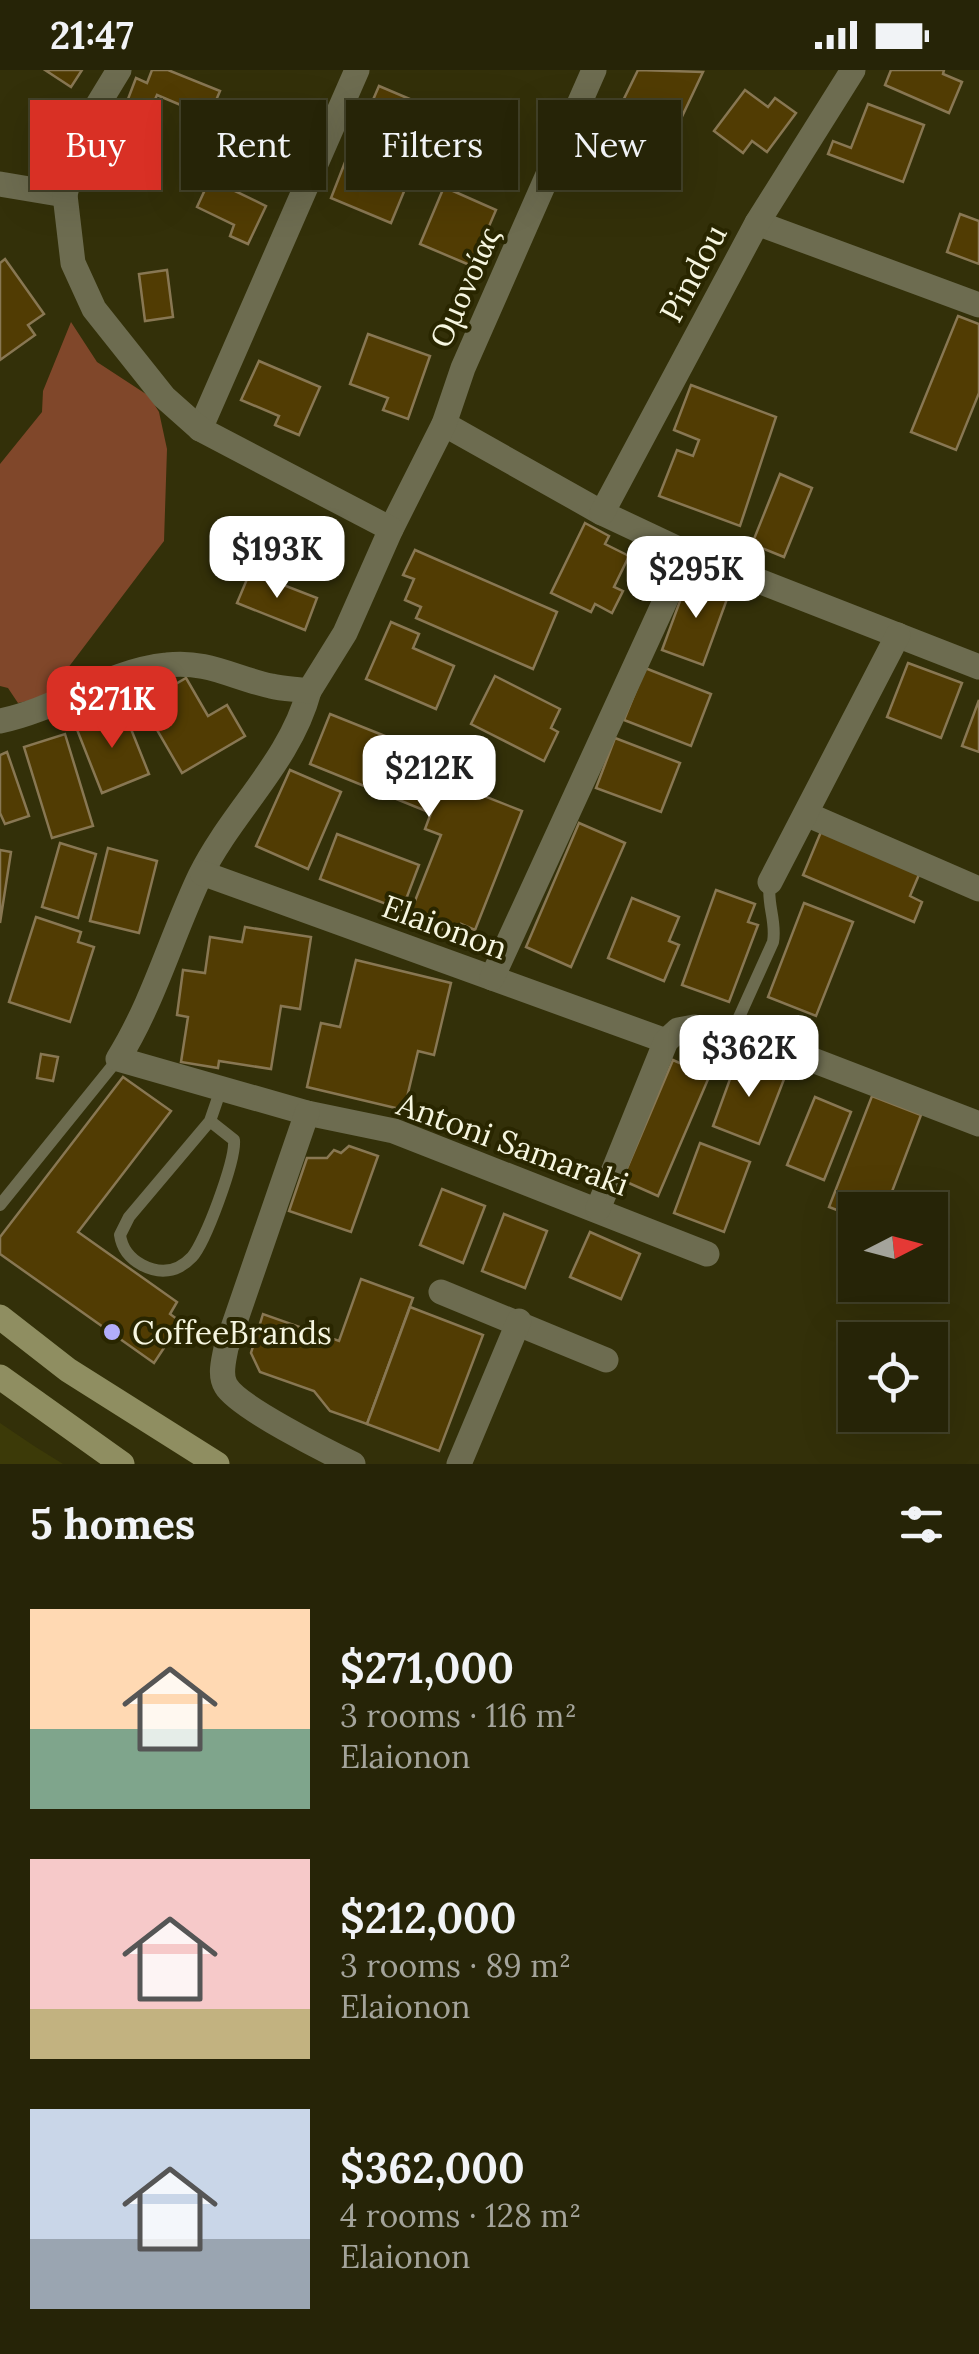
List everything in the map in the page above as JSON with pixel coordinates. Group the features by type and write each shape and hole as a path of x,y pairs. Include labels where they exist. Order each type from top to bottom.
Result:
{"main road":[{"path":"0,1316 68,1370 217,1464"},
{"path":"0,1377 122,1464"}],"street":[{"path":"118,70 80,134 65,195 73,264 94,309 164,397 200,429 391,529"},
{"path":"200,429 357,70"},
{"name":"Ομονοίας","path":"118,1059 142,1020 202,873 300,725 309,691 345,632 444,424 463,368 594,70"},
{"name":"Pindou","path":"602,513 757,223 853,70"},
{"path":"0,184 65,195"},
{"path":"757,223 979,305"},
{"path":"444,424 602,513 687,553 979,667"},
{"path":"492,978 687,553"},
{"path":"770,882 898,635"},
{"path":"0,720 31,714 116,678 167,664 216,666 270,686 309,691"},
{"path":"806,814 979,889"},
{"name":"Elaionon","path":"202,873 666,1041"},
{"path":"598,1209 666,1041 678,1030 694,1027 771,1044 979,1124"},
{"name":"Antoni Samaraki","path":"118,1059 307,1113 394,1131 707,1254"},
{"path":"307,1113 226,1348 222,1373 226,1387 244,1403 353,1464"},
{"path":"441,1292 606,1360"},
{"path":"459,1464 519,1321"}],"lane":[{"path":"731,1035 773,942 775,931 767,897 770,882"},
{"path":"0,1205 118,1059"},
{"path":"210,1122 234,1140 228,1174 193,1256 166,1272 154,1271 126,1252 120,1234 129,1217 210,1122 222,1088"}],"shaded area":[{"path":"71,322 97,362 149,396 159,412 167,449 164,541 46,697 18,703 8,688 0,686 0,464 42,412 43,391"},
{"path":"0,1423 34,1446 63,1464 0,1464"}],"building":[{"path":"45,70 82,70 71,87"},
{"path":"152,70 168,70 220,91 216,100 181,100 181,105 157,95 155,100 128,99 136,78 147,83"},
{"path":"638,70 703,72 681,119 681,100 623,100"},
{"path":"891,70 944,70 943,74 962,82 949,113 885,85"},
{"path":"379,86 412,100 373,100"},
{"path":"745,90 768,107 775,98 796,113 767,152 752,141 743,153 714,131"},
{"path":"868,104 924,125 903,182 828,154 833,141 851,148"},
{"path":"346,160 346,190 405,190 391,223 331,198"},
{"path":"205,190 233,190 266,206 248,244 230,236 234,225 197,207"},
{"path":"443,190 496,210 472,266 420,244"},
{"path":"960,214 979,221 979,264 947,252"},
{"path":"5,259 44,314 28,325 35,335 0,360 0,263"},
{"path":"167,270 173,317 145,321 139,274"},
{"path":"958,316 979,324 979,393 956,450 911,432"},
{"path":"368,334 430,356 408,419 383,410 388,398 350,384"},
{"path":"259,361 320,387 299,435 275,425 279,416 241,400"},
{"path":"691,385 776,417 740,526 659,496 677,450 693,456 699,440 674,430"},
{"path":"780,474 812,488 784,557 752,544"},
{"path":"585,523 609,536 605,544 629,556 614,587 623,591 612,613 595,604 591,612 551,593"},
{"path":"415,550 557,612 533,669 416,618 421,607 405,600 414,579 403,575"},
{"path":"250,572 317,598 305,630 237,603"},
{"path":"710,580 731,588 703,665 662,650 687,582 707,589"},
{"path":"391,622 419,634 413,648 454,666 436,709 366,679"},
{"path":"908,663 962,683 941,738 887,717"},
{"path":"645,668 711,694 691,746 624,720"},
{"path":"495,676 560,709 551,728 558,732 544,761 471,724"},
{"path":"186,678 208,716 227,705 245,736 182,773 142,704"},
{"path":"979,700 979,752 962,746"},
{"path":"123,709 149,774 102,793 76,727"},
{"path":"330,714 435,756 419,797 430,801 441,772 464,780 461,787 522,811 475,930 461,924 457,935 409,916 441,835 425,829 431,813 310,764"},
{"path":"65,734 93,826 52,838 24,747"},
{"path":"615,738 680,763 661,812 596,788"},
{"path":"7,752 29,816 5,824 0,813 0,755"},
{"path":"290,770 341,792 308,869 256,846"},
{"path":"579,823 625,843 571,967 526,947"},
{"path":"823,827 921,870 910,896 922,902 914,922 803,875"},
{"path":"337,834 419,865 402,910 320,879"},
{"path":"60,843 96,854 78,918 42,907"},
{"path":"108,848 157,861 139,933 90,921"},
{"path":"0,850 11,852 0,923"},
{"path":"716,890 755,904 748,922 758,925 729,1002 682,985"},
{"path":"632,898 679,917 669,941 679,945 664,981 608,958"},
{"path":"804,903 853,922 816,1016 768,997"},
{"path":"36,917 81,932 78,942 94,947 70,1022 9,1002"},
{"path":"245,927 311,937 300,1009 281,1006 271,1069 219,1061 218,1068 181,1062 188,1017 177,1015 183,970 205,973 210,937 242,942"},
{"path":"356,960 451,983 434,1055 418,1051 404,1110 307,1087 321,1023 340,1027"},
{"path":"692,1046 718,1056 658,1196 622,1180 673,1060 684,1065"},
{"path":"41,1054 58,1057 53,1081 37,1078"},
{"path":"738,1057 786,1074 759,1144 713,1126"},
{"path":"123,1077 171,1111 78,1232 177,1302 170,1314 181,1322 154,1363 0,1254 0,1237"},
{"path":"872,1096 921,1115 892,1192 838,1192 838,1210 829,1207"},
{"path":"815,1097 851,1112 824,1180 787,1165"},
{"path":"700,1143 750,1162 724,1232 674,1213"},
{"path":"349,1146 378,1156 351,1232 289,1211 307,1158 327,1158 334,1150 341,1153"},
{"path":"442,1189 485,1206 463,1263 420,1245"},
{"path":"504,1214 547,1231 525,1288 482,1271"},
{"path":"590,1232 640,1254 621,1299 570,1277"},
{"path":"361,1279 413,1298 367,1424 330,1411 314,1391 260,1372 251,1353 263,1314 339,1341"},
{"path":"410,1307 483,1335 439,1451 367,1424"}],"place":[{"name":"CoffeeBrands","path":"112,1332"}]}
